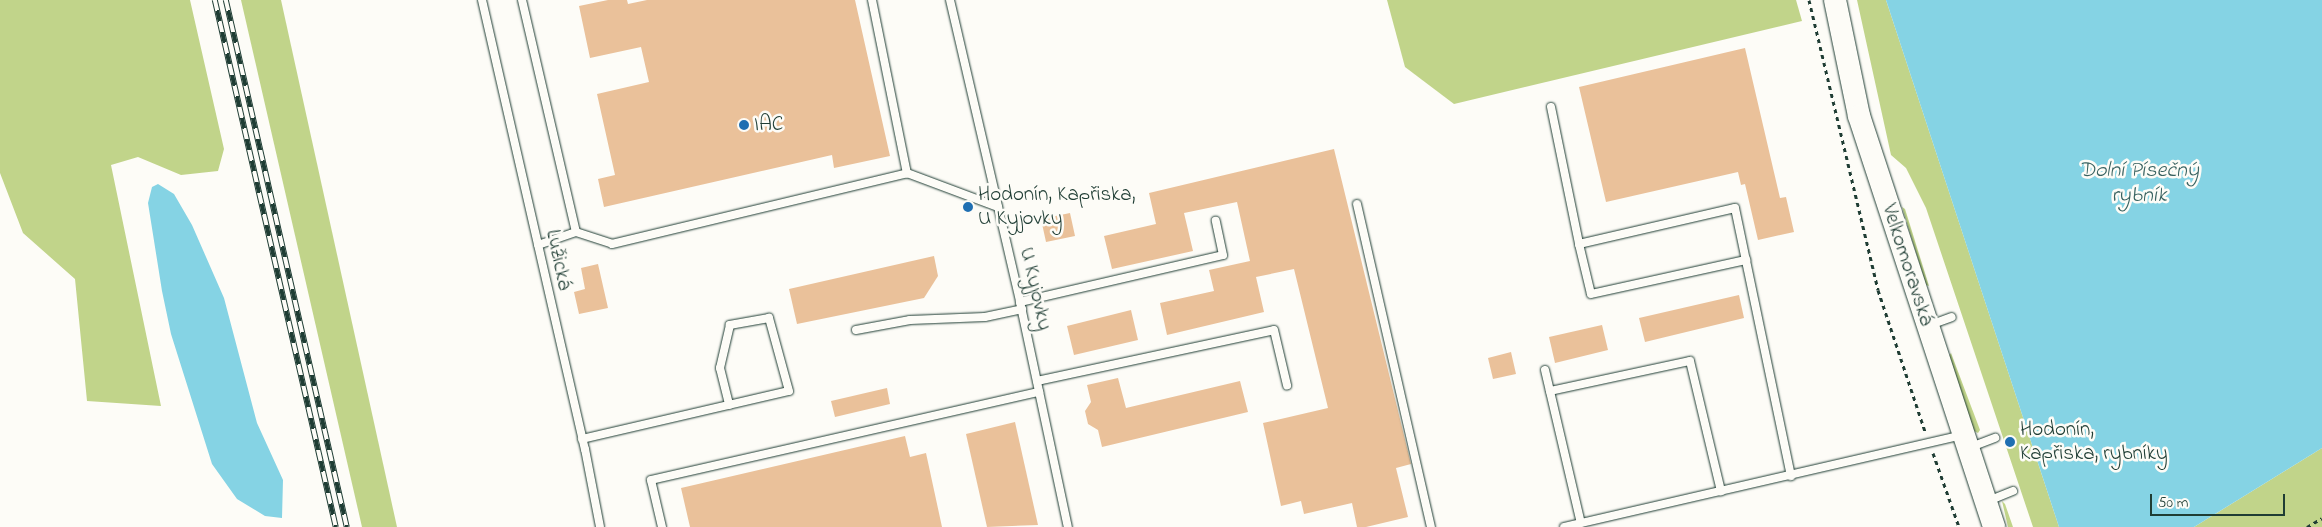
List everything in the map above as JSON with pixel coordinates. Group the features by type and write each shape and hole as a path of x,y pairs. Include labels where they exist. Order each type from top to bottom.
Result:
{"street":[{"name":"Velkomoravská","path":"1835,0 1859,116 1994,527"}],"lane":[{"name":"Lužická","path":"482,0 582,439 600,527"},
{"path":"522,0 576,232"},
{"path":"872,0 907,173"},
{"name":"U Kyjovky","path":"950,0 1021,306 1068,527"},
{"path":"1551,107 1591,294 1746,260"},
{"path":"538,245 576,232 612,244 907,173 998,207"},
{"path":"1357,204 1431,527"},
{"path":"1579,244 1735,208 1791,476"},
{"path":"856,330 910,320 985,317 1021,306 1223,255 1216,221"},
{"path":"1927,326 1952,317"},
{"path":"582,439 729,405 789,391 769,318 730,325 720,368 729,405"},
{"path":"1037,381 1274,330 1287,385"},
{"path":"1550,392 1690,361 1721,492"},
{"path":"1545,370 1581,523"},
{"path":"662,527 651,480 1040,392"},
{"path":"1564,527 1791,476 1929,442 1995,438"},
{"path":"1986,502 2013,491"}],"path":[{"path":"1809,0 1878,290 1959,527"},
{"path":"2307,527 2322,518"}],"green space":[{"path":"0,0 190,0 224,149 218,171 181,175 138,157 111,165 161,406 87,401 75,279 23,233 0,173"},
{"path":"241,0 281,0 397,527 362,527"},
{"path":"1387,0 1796,0 1802,21 1454,104 1405,67"},
{"path":"1857,0 1886,0 2059,527 2033,527 1926,208 1906,168 1891,155"},
{"path":"1902,207 1905,209 1929,286 1926,285"},
{"path":"1951,353 1980,430 1978,433 1974,431 1949,356"},
{"path":"2322,448 2322,527 2194,527"},
{"path":"2002,501 2005,504 2013,527 2008,527"}],"water":[{"name":"Dolní Písečný rybník","path":"1886,0 2322,0 2322,448 2194,527 2059,527"},
{"path":"158,184 174,194 192,225 224,298 257,423 283,480 282,518 265,516 237,499 212,464 171,334 162,291 148,203 152,187"}],"building":[{"name":"IAC","path":"608,0 627,0 628,4 647,0 855,0 890,156 834,168 832,155 604,207 598,179 615,175 597,94 649,82 641,47 590,58 579,6"},
{"path":"1745,48 1780,198 1786,197 1794,232 1758,240 1745,184 1741,185 1738,172 1606,202 1579,87"},
{"path":"1334,149 1411,464 1396,468 1408,517 1366,527 1357,527 1352,503 1304,514 1301,501 1281,506 1263,423 1328,408 1294,269 1256,277 1264,312 1167,335 1160,303 1214,291 1209,270 1250,261 1237,202 1184,213 1193,251 1112,269 1104,236 1156,224 1149,193"},
{"path":"1070,213 1075,236 1046,242 1041,219"},
{"path":"934,256 938,276 924,298 797,324 789,289"},
{"path":"598,264 608,308 579,314 574,292 585,289 581,268"},
{"path":"1739,295 1744,318 1645,342 1639,318"},
{"path":"1131,310 1138,340 1074,355 1067,326"},
{"path":"1602,325 1608,350 1555,363 1549,337"},
{"path":"1511,352 1516,374 1493,379 1488,358"},
{"path":"1118,378 1126,408 1240,381 1248,412 1102,447 1098,430 1088,424 1085,411 1091,402 1087,385"},
{"path":"887,388 890,404 835,417 831,401"},
{"path":"1015,422 1038,525 987,527 966,434"},
{"path":"905,436 910,457 926,453 942,527 690,527 681,488"}],"railway":[{"path":"215,0 336,527"},
{"path":"226,0 347,527"}],"place":[{"name":"IAC","path":"744,125"},
{"name":"Hodonín, Kapřiska, U Kyjovky","path":"968,207"},
{"name":"Hodonín, Kapřiska, rybníky","path":"2010,442"}]}
